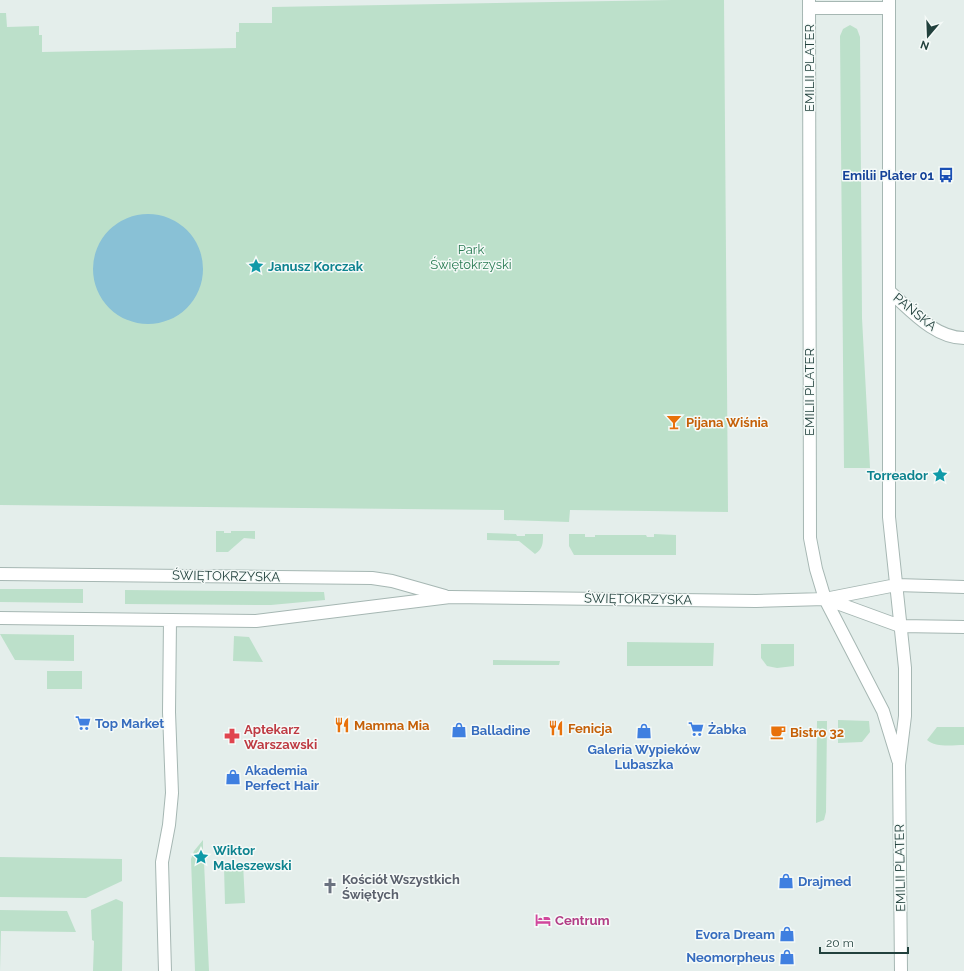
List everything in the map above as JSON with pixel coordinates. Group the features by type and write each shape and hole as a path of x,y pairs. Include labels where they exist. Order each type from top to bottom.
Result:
{"street":[{"path":"808,4 889,4"},
{"name":"EMILII PLATER","path":"808,4 810,538 816,569 825,599 883,711 899,765"},
{"name":"EMILII PLATER","path":"889,4 889,517 905,668 905,704 899,765 901,971"},
{"name":"PAŃSKA","path":"889,291 937,330 952,337 964,338"},
{"name":"ŚWIĘTOKRZYSKA","path":"0,574 372,578 392,581 450,597"},
{"name":"ŚWIĘTOKRZYSKA","path":"0,618 256,621 450,597 714,601 825,599 896,585 964,587"},
{"name":"ŚWIĘTOKRZYSKA","path":"825,599 900,626 964,627"},
{"path":"165,971 162,862 169,824 172,793 169,712 170,620"}],"green space":[{"name":"Park Świętokrzyski","path":"724,0 728,512 570,510 569,522 504,520 504,510 0,505 0,13 6,13 7,27 39,26 39,35 42,35 42,52 236,48 236,32 239,32 239,23 272,23 272,7"},
{"path":"850,25 857,29 860,37 862,318 870,468 844,468 840,36 843,29"},
{"path":"216,531 231,533 231,531 255,531 255,539 244,538 228,552 216,552"},
{"path":"487,533 516,534 517,536 525,536 525,534 543,534 543,543 540,550 535,554 519,541 487,540"},
{"path":"569,534 585,534 585,537 595,537 595,535 646,535 647,537 654,537 654,534 676,535 676,555 574,555 569,546"},
{"path":"0,589 83,589 83,603 0,602"},
{"path":"125,590 324,592 325,600 271,605 125,604"},
{"path":"0,634 74,635 74,661 15,660"},
{"path":"234,636 249,637 263,662 233,661"},
{"path":"627,642 714,643 713,666 627,666"},
{"path":"761,644 794,644 794,666 777,668 767,666 761,658"},
{"path":"493,660 560,661 559,665 493,665"},
{"path":"47,671 82,671 82,689 47,689"},
{"path":"838,720 869,721 870,732 862,742 838,743"},
{"path":"817,721 827,721 826,812 824,820 816,823"},
{"path":"937,727 964,727 964,745 950,746 931,743 927,740"},
{"path":"203,840 203,852 197,852 198,862 204,862 209,971 195,971 191,859 194,851"},
{"path":"0,857 122,859 122,881 86,898 0,897"},
{"path":"243,863 245,903 225,904 224,867"},
{"path":"116,899 123,902 122,971 93,971 94,941 92,940 91,910"},
{"path":"0,910 67,911 76,932 1,931 0,971"}],"water":[{"path":"148,214 169,218 187,230 199,248 203,269 199,290 187,308 169,320 148,324 127,320 109,308 97,290 93,269 97,248 109,230 127,218"}],"place":[{"name":"Emilii Plater 01","path":"946,175"},
{"name":"Janusz Korczak","path":"256,266"},
{"name":"Pijana Wiśnia","path":"674,422"},
{"name":"Torreador","path":"940,475"},
{"name":"Top Market","path":"83,723"},
{"name":"Mamma Mia","path":"342,725"},
{"name":"Fenicja","path":"556,728"},
{"name":"Żabka","path":"696,729"},
{"name":"Balladine","path":"459,730"},
{"name":"Galeria Wypieków Lubaszka","path":"644,731"},
{"name":"Bistro 32","path":"778,732"},
{"name":"Aptekarz Warszawski","path":"232,736"},
{"name":"Akademia Perfect Hair","path":"233,777"},
{"name":"Wiktor Maleszewski","path":"201,857"},
{"name":"Drajmed","path":"786,881"},
{"name":"Kościół Wszystkich Świętych","path":"330,886"},
{"name":"Centrum","path":"543,920"},
{"name":"Evora Dream","path":"787,934"},
{"name":"Neomorpheus","path":"787,957"}]}
